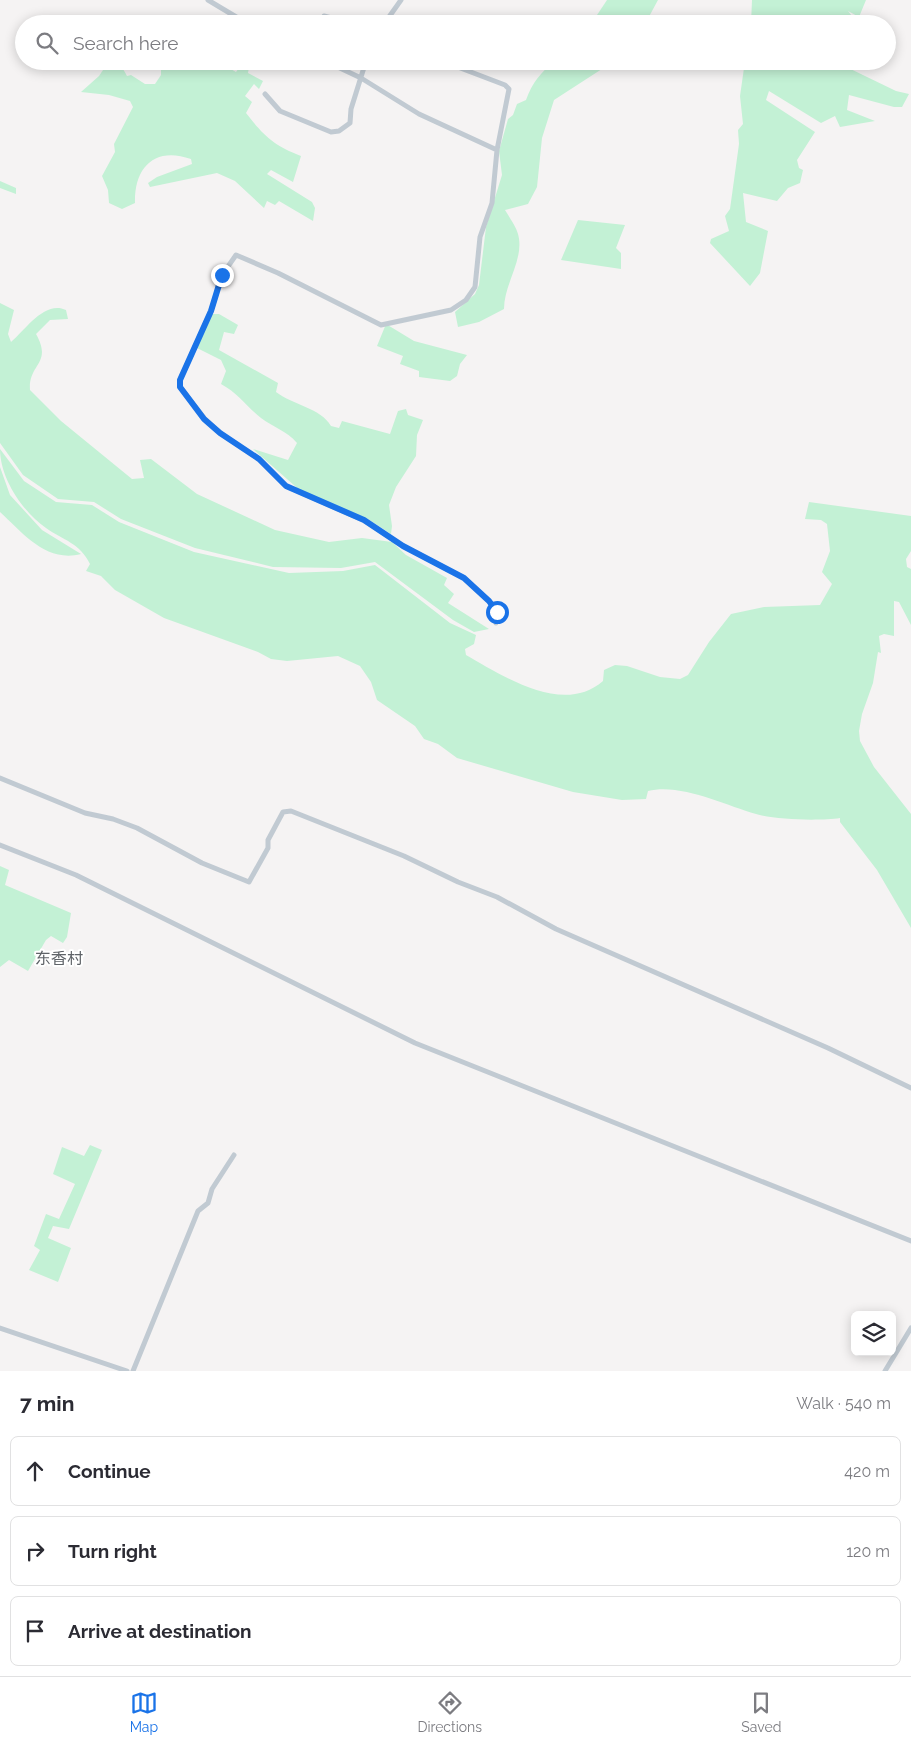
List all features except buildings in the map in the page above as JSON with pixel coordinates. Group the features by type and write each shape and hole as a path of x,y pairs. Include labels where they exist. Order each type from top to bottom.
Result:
{"street":[{"path":"208,0 233,15"},
{"path":"390,15 401,0"},
{"path":"344,70 361,78 420,114 497,150"},
{"path":"265,94 280,111 331,132 339,131 350,123 351,108 363,70"},
{"path":"466,70 506,85 509,89 497,150 492,203 480,237 475,287 466,300 451,310 381,325 278,273 236,255 222,275 211,311 180,380 180,387 204,419 220,433 259,459 286,486 364,520 403,546 464,578 489,601 497,612 496,623"},
{"path":"0,778 84,814 113,819 137,828 202,863 249,882 268,848 268,840 283,812 291,811 404,856 458,882 497,897 556,929 828,1048 911,1088"},
{"path":"0,845 76,875 415,1043 911,1241"},
{"path":"133,1371 198,1211 208,1203 212,1190 234,1155"},
{"path":"0,1328 127,1371"},
{"path":"885,1371 911,1328"}],"green space":[{"path":"607,0 658,0 650,15 597,15"},
{"path":"752,0 866,0 860,15 848,11 851,15 751,15"},
{"path":"103,70 124,70 127,76 131,75 145,84 155,84 161,75 161,70 232,70 236,72 238,70 248,70 248,73 263,81 259,89 254,84 245,96 252,102 246,113 258,128 276,144 301,156 293,182 271,170 267,174 312,202 315,208 313,221 279,201 275,205 267,201 264,208 235,181 217,173 150,187 148,183 157,177 192,164 191,159 167,155 149,163 143,170 138,179 135,203 122,209 109,203 108,190 102,176 115,152 114,144 133,107 130,101 109,95 81,92"},
{"path":"544,70 600,70 554,100 542,138 537,187 528,204 505,210 518,234 519,253 507,290 504,309 479,322 458,327 455,312 475,294 479,285 486,227 502,175 499,151 508,119 513,115 517,104 526,100"},
{"path":"744,70 853,70 896,91 909,94 902,107 894,107 849,95 847,110 875,121 840,127 835,116 821,123 769,91 766,100 815,132 797,160 799,168 803,170 800,183 788,188 777,201 743,193 746,222 768,231 760,273 750,286 710,243 711,239 729,231 725,216 730,209 739,144 738,130 743,124 740,96"},
{"path":"0,181 16,188 16,194 0,188"},
{"path":"578,220 625,225 616,248 621,253 621,269 561,260"},
{"path":"0,303 14,310 8,334 11,342 43,312 58,308 66,310 68,319 50,320 36,334 41,344 42,352 41,358 32,374 30,390 61,421 132,479 144,478 140,460 151,459 197,494 275,530 329,542 362,538 392,542 406,555 447,578 444,585 454,594 448,603 489,629 474,632 453,620 375,562 341,568 273,567 195,548 121,519 94,502 58,499 23,475 0,443"},
{"path":"211,314 219,314 238,325 234,334 224,332 219,350 278,383 276,392 321,415 331,426 339,428 342,421 390,434 398,411 406,409 408,415 423,420 417,435 416,456 396,487 389,505 392,526 391,534 368,519 304,494 253,449 288,460 297,443 284,432 261,418 221,384 226,371 221,360 197,348"},
{"path":"386,324 414,341 467,355 460,364 457,376 450,381 419,377 419,371 400,364 403,356 377,346"},
{"path":"0,449 24,481 56,502 92,505 119,522 194,552 289,573 343,571 375,565 450,623 476,635 474,644 465,649 466,655 515,682 552,694 570,695 587,691 603,681 604,670 615,665 627,666 660,677 680,679 688,675 709,642 731,614 764,607 820,605 832,584 822,572 830,551 827,524 821,520 805,519 809,502 911,516 911,551 906,559 907,567 911,569 911,625 899,602 894,601 894,636 884,634 879,636 881,653 878,652 873,683 862,714 859,731 860,741 874,767 911,814 911,928 877,870 840,822 840,818 774,818 688,792 674,790 648,791 646,799 622,800 573,792 457,758 438,744 424,739 415,726 377,700 371,682 360,666 338,656 287,661 271,659 258,652 164,618 115,590 101,576 86,571 90,564 81,551 46,528 29,513 8,482 1,460"},
{"path":"0,467 10,495 42,530 81,554 68,556 46,550 27,537 0,512"},
{"path":"0,866 9,870 5,885 71,913 67,937 63,943 51,936 46,940 28,971 9,960 0,967"},
{"path":"90,1145 102,1150 69,1229 53,1226 48,1238 71,1248 58,1282 29,1270 40,1250 34,1246 46,1214 59,1219 75,1184 53,1174 62,1147 84,1156"}],"district":[{"name":"东香村","path":"59,958"}],"route":[{"path":"222,275 211,311 180,380 180,387 204,419 220,433 259,459 292,491 364,520 403,546 464,578 489,601 497,612"}]}
